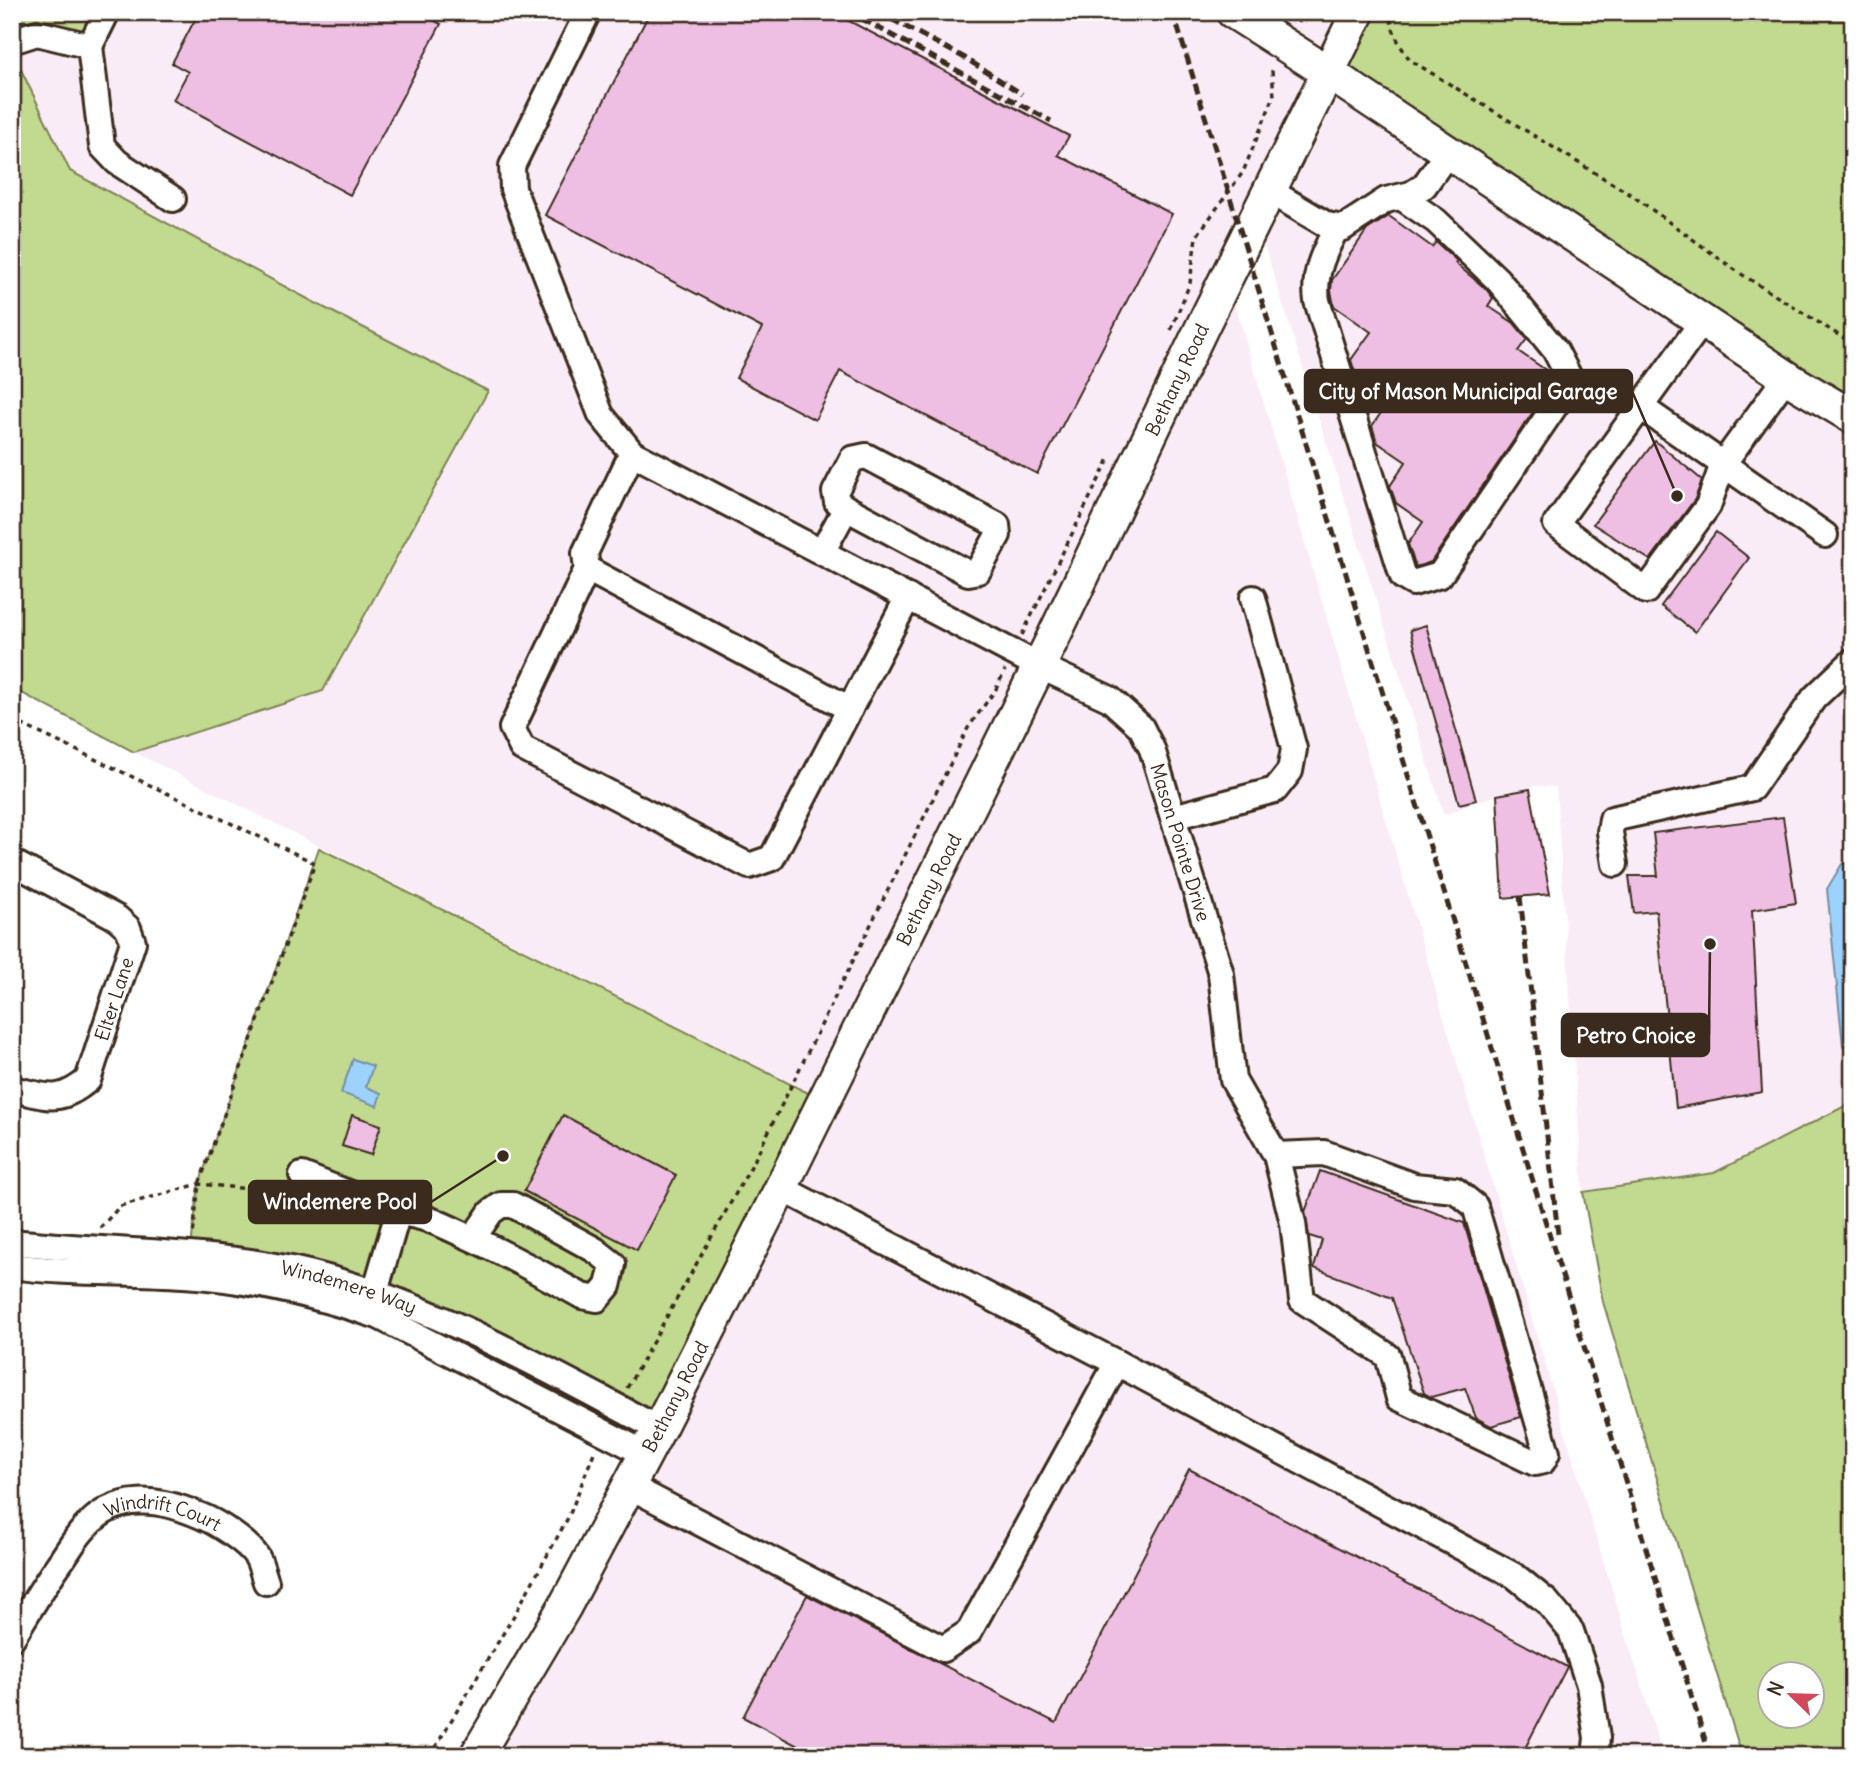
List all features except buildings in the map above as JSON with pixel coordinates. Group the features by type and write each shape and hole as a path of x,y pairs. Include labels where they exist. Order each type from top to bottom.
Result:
{"main road":[{"path":"1233,12 1786,377 1853,417"},
{"name":"Bethany Road","path":"476,1756 565,1606 652,1442 781,1188 1027,659 1329,73 1369,14"}],"street":[{"path":"107,12 90,46 102,146 117,162 173,200"},
{"path":"588,12 512,166 513,189 601,415 632,453 585,553 587,569 512,728 522,748 749,866 772,858 908,597"},
{"path":"12,41 37,33 90,46"},
{"path":"1270,191 1326,225 1343,228 1386,200 1411,194 1423,186 1448,152"},
{"path":"1337,227 1324,252 1315,284 1317,302 1403,577 1413,583 1428,580 1440,575 1563,394 1569,377 1555,350 1497,279 1436,221 1401,197"},
{"path":"1702,322 1556,524 1646,591 1708,506 1723,464 1786,377"},
{"path":"1641,407 1825,535"},
{"name":"Mason Pointe Drive","path":"632,453 1027,659 1110,699 1141,726 1152,749 1221,974 1233,1080 1276,1155"},
{"path":"866,456 997,525 998,535 978,571 968,573 846,508 837,502 835,492 852,459 866,456"},
{"path":"822,552 846,508"},
{"path":"587,569 850,709"},
{"path":"1173,817 1275,790 1290,771 1294,749 1253,598"},
{"path":"1615,864 1610,832 1612,819 1752,788 1814,698 1853,661"},
{"name":"Elter Lane","path":"12,862 117,918 128,928 133,942 88,1080 73,1092 57,1098 12,1089"},
{"path":"1324,1153 1413,1186 1455,1190 1475,1206 1547,1453 1543,1461 1535,1463 1399,1398 1388,1356 1302,1300 1293,1223 1276,1155 1324,1153"},
{"path":"302,1175 398,1213 420,1215 497,1249 582,1296 597,1299 608,1286 613,1264 595,1250 513,1205 500,1205 491,1212 473,1238"},
{"path":"781,1188 1515,1576 1547,1602 1571,1631 1589,1685 1597,1738 1595,1756"},
{"path":"372,1304 398,1213"},
{"name":"Windemere Way","path":"12,1242 235,1259 293,1270 372,1304"},
{"name":"Windemere Way","path":"12,1266 59,1271 186,1275 240,1281 372,1304 446,1321 512,1352 652,1442"},
{"path":"629,1486 943,1649 969,1632 1116,1363"},
{"name":"Windrift Court","path":"12,1638 83,1529 100,1514 130,1502 169,1504 206,1518 233,1535 256,1556 266,1582"}],"path":[{"path":"1369,14 1391,19 1392,29 1410,60 1633,196 1738,272 1853,344"},
{"path":"1169,333 1191,283 1196,237 1243,172 1274,96 1272,71 1277,63"},
{"path":"621,1399 754,1161 968,727 996,689 1027,659 1110,456"},
{"path":"12,720 315,863 199,1184 190,1254"},
{"path":"82,1248 120,1206 199,1184 258,1190 279,1196"},
{"path":"430,1756 503,1635 569,1516 581,1480 599,1443"}],"shaded area":[{"path":"107,12 1358,12 1853,413 1853,1102 1714,1173 1583,1192 1556,787 1534,786 1484,799 1444,815 1256,219 1227,277 1593,1527 1663,1756 476,1756 824,1101 134,752 323,691 319,305 70,170 12,51"}],"green space":[{"path":"12,12 107,12 90,46 12,41"},
{"path":"1358,12 1853,12 1853,413 1329,73"},
{"path":"12,51 70,171 319,305 488,391 323,691 134,752 12,688"},
{"path":"319,848 824,1101 659,1429 446,1321 190,1254 199,1184"},
{"path":"1853,1102 1853,1756 1742,1756 1603,1302 1583,1192 1714,1173"}],"water":[{"path":"1842,864 1853,864 1853,1048 1843,1046 1827,889"},
{"path":"353,1059 373,1066 366,1087 381,1093 377,1106 341,1093"}],"railway":[{"path":"849,12 1051,121"},
{"path":"878,12 965,58 1022,94"},
{"path":"1173,12 1710,1756"},
{"path":"1520,896 1558,1234"}],"place":[{"name":"City of Mason Municipal Garage","path":"1677,496"},
{"name":"Petro Choice","path":"1710,944"},
{"name":"Windemere Pool","path":"503,1156"}]}
